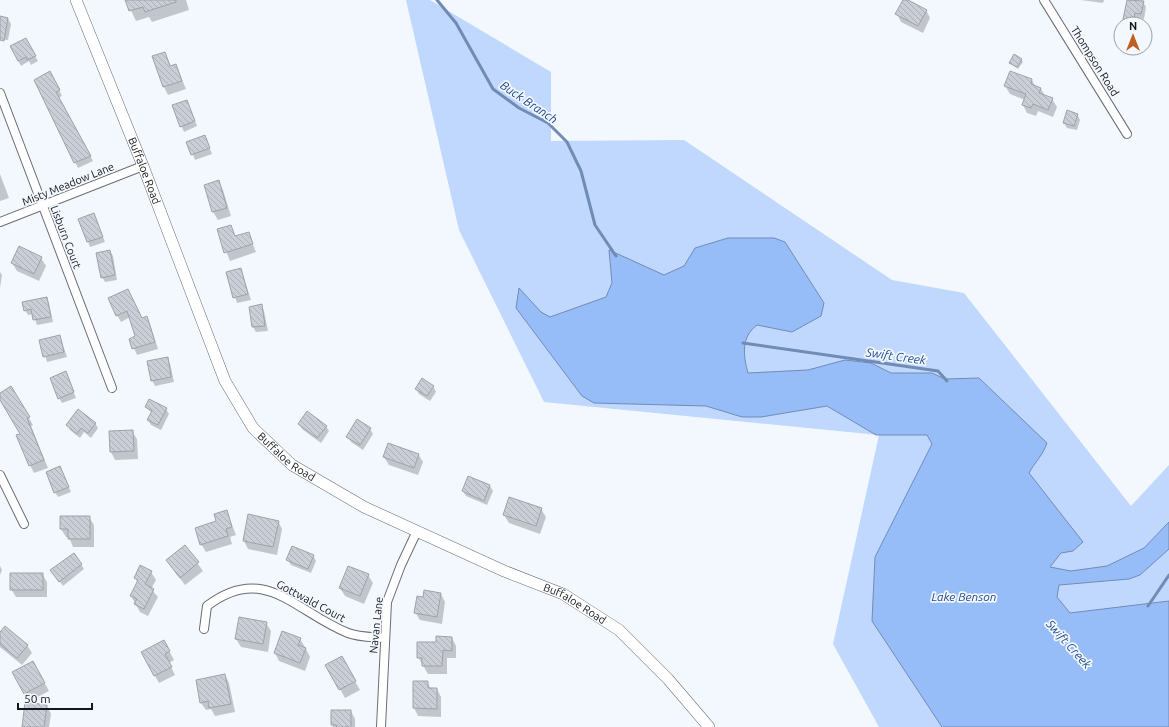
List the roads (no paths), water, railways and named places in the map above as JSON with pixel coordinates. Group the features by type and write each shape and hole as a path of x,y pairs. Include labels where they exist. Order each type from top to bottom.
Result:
{"street":[{"name":"Buffaloe Road","path":"76,0 143,166 225,381 253,428 292,465 364,507 504,571 563,594 619,630 668,679 709,727"},
{"name":"Thompson Road","path":"1044,0 1127,134"},
{"name":"Lisburn Court","path":"0,93 112,388"},
{"name":"Misty Meadow Lane","path":"0,222 143,166"},
{"path":"0,475 24,524"},
{"name":"Navan Lane","path":"380,727 387,602 400,565 417,532"},
{"name":"Gottwald Court","path":"204,629 206,606 220,596 243,587 269,590 332,626 350,634 384,638"}],"water":[{"name":"Lake Benson","path":"728,238 774,238 785,242 824,303 821,316 792,332 757,325 748,335 746,341 744,353 748,373 808,370 845,360 871,363 891,373 932,373 945,379 979,378 1047,443 1029,473 1083,542 1073,551 1061,553 1050,567 1071,571 1107,566 1144,548 1169,522 1169,549 1140,575 1129,579 1059,585 1057,597 1070,613 1169,601 1169,727 942,727 872,621 875,557 932,444 927,435 876,435 827,406 761,417 742,417 706,406 594,403 582,396 516,308 519,288 541,312 550,317 606,297 612,283 609,250 664,275 684,266 695,248"}],"waterway":[{"name":"Buck Branch","path":"437,0 456,23 493,89 519,108 548,123 567,142 581,171 595,225 616,256"},
{"name":"Swift Creek","path":"743,343 938,371 947,381"},
{"name":"Swift Creek","path":"1148,606 1169,575"}]}
